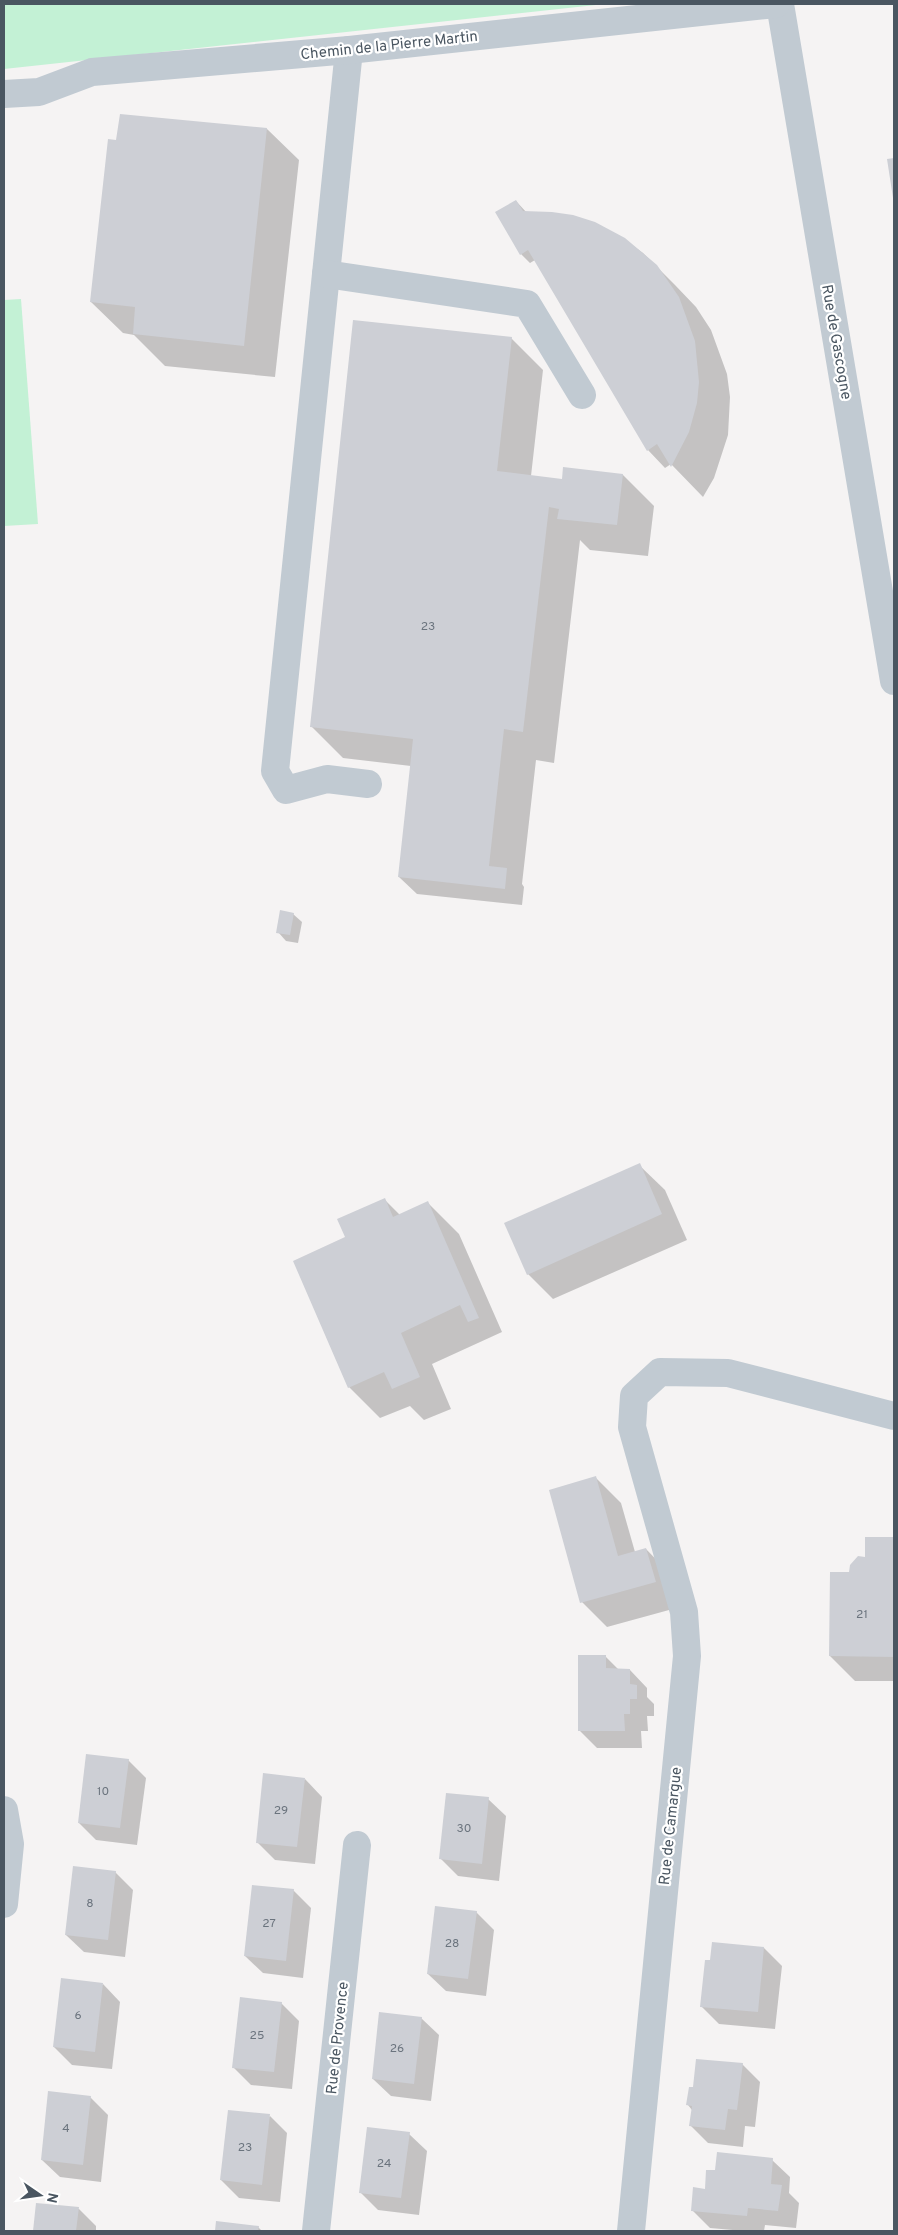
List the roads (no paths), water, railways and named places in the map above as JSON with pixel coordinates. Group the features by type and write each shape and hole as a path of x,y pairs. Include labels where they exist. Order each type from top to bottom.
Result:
{"street":[{"name":"Chemin de la Pierre Martin","path":"4,94 39,92 92,72 349,50 778,4"},
{"name":"Rue de Gascogne","path":"778,4 894,681"},
{"path":"349,50 275,771 286,790 327,779 368,784"},
{"path":"326,274 527,304 582,395"},
{"name":"Rue de Camargue","path":"631,2231 687,1656 684,1612 632,1427 634,1396 660,1372 728,1373 894,1416"},
{"path":"4,1810 10,1844 4,1904"},
{"name":"Rue de Provence","path":"316,2231 357,1845"}]}
